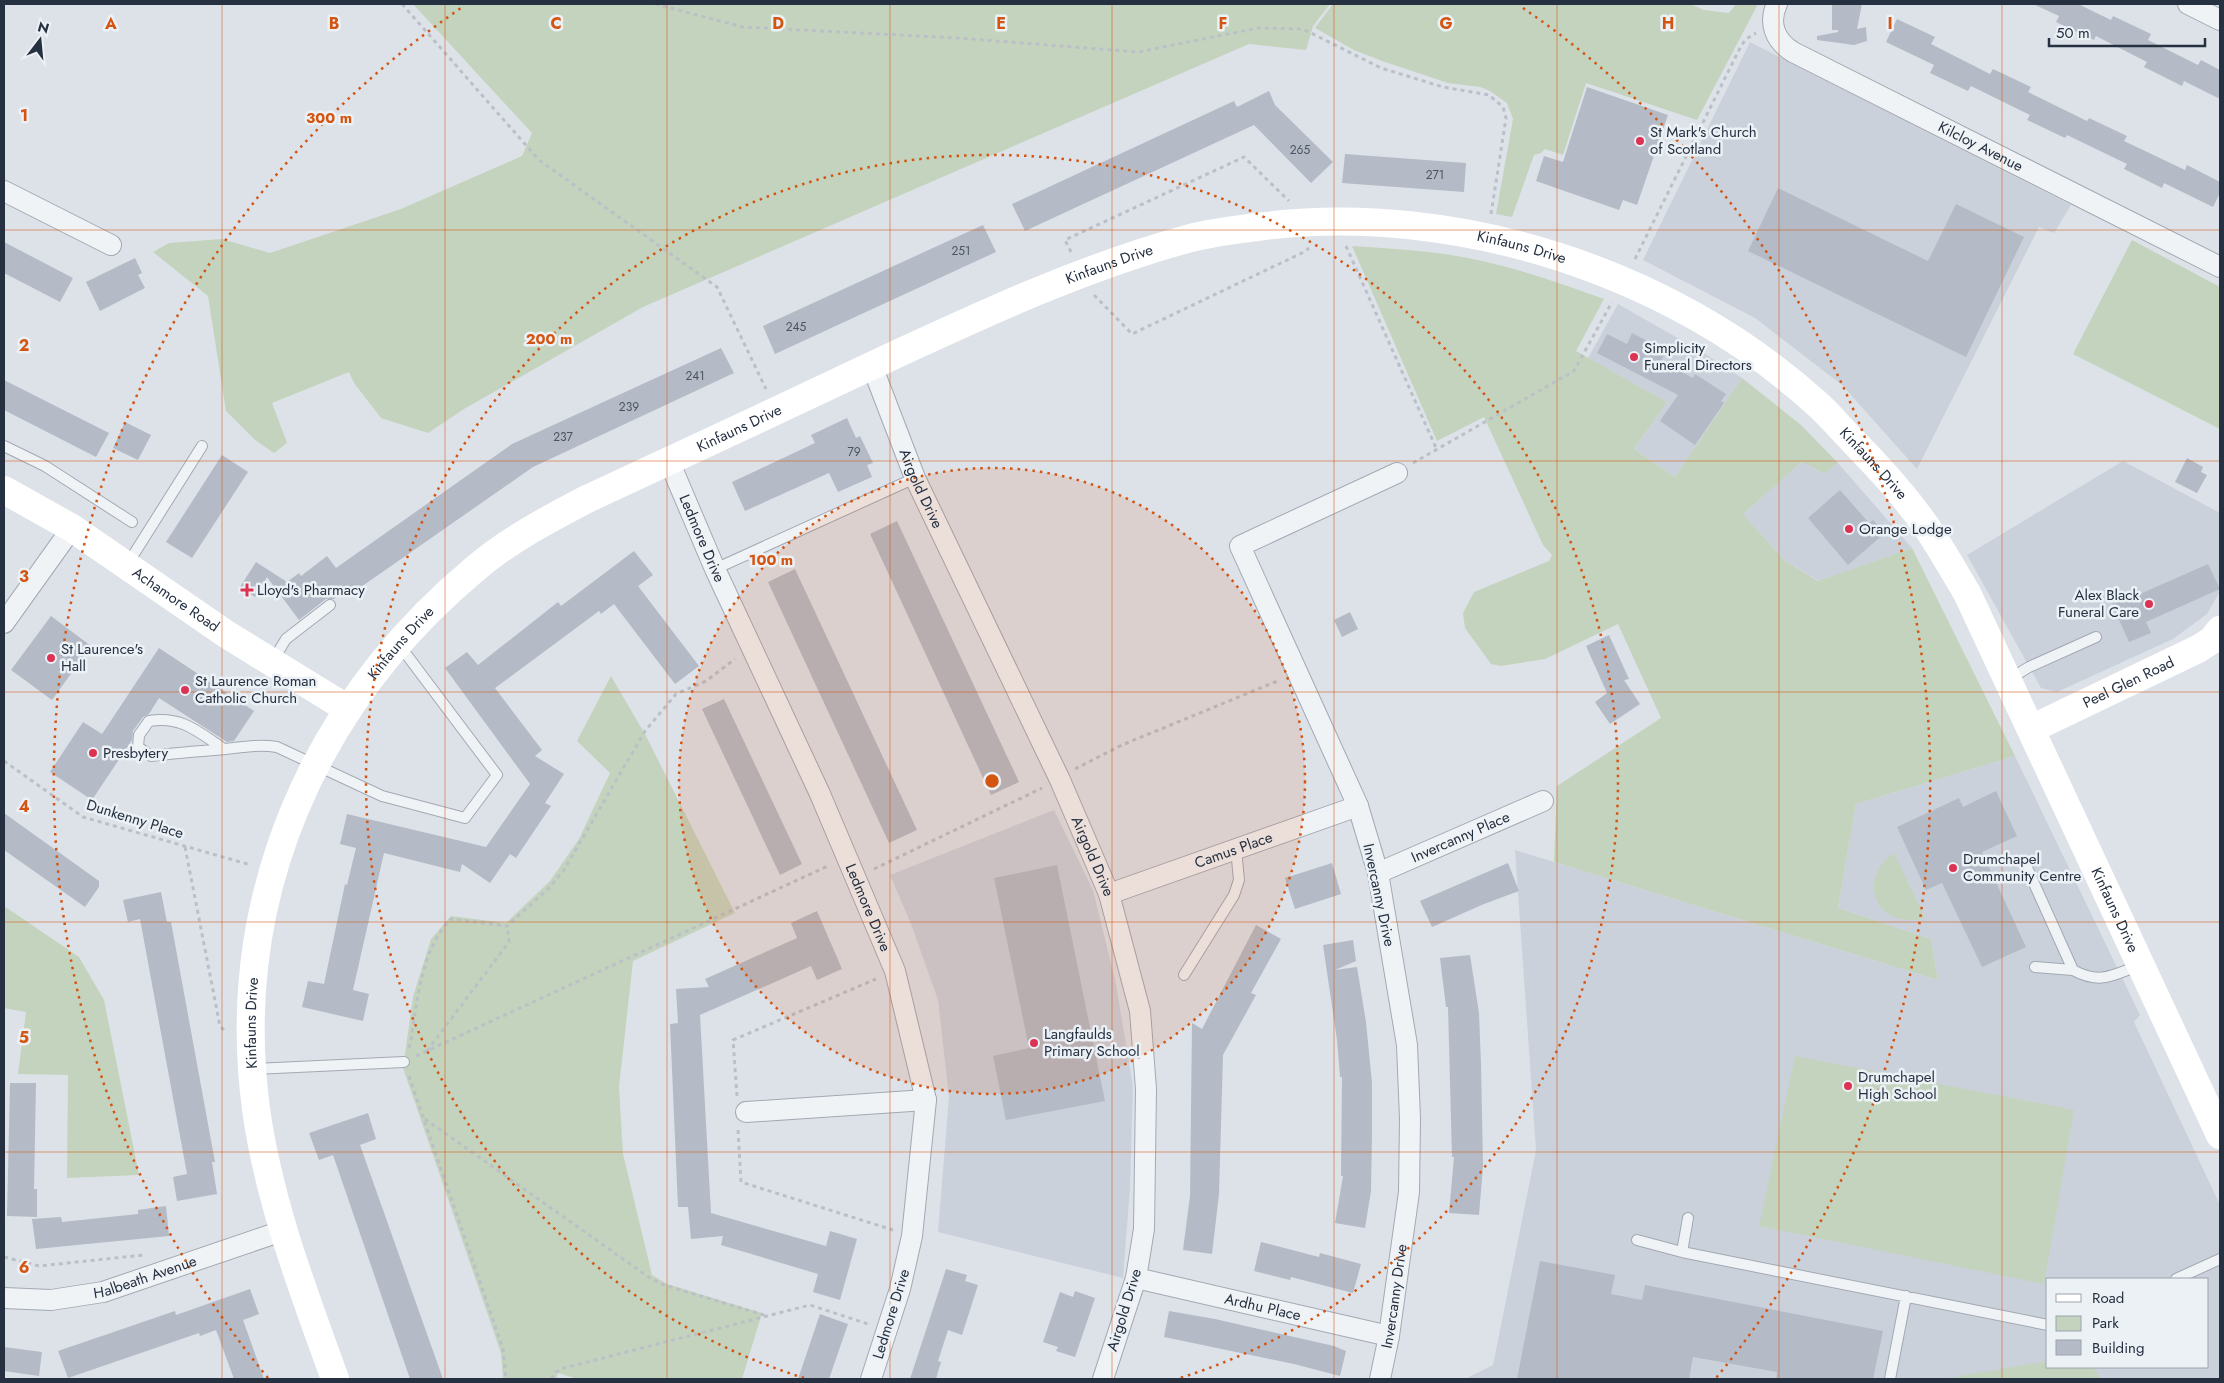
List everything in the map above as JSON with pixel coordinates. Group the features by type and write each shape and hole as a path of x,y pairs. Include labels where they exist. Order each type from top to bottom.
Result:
{"street":[{"name":"Kilcloy Avenue","path":"1777,4 1772,21 1774,31 1782,44 1793,52 2220,267"},
{"path":"2188,4 2220,20"},
{"path":"4,191 111,245"},
{"name":"Kinfauns Drive","path":"335,1379 282,1231 264,1156 256,1107 250,1034 251,996 256,951 272,871 305,783 348,709 398,643 429,610 478,566 529,530 585,500 1005,304 1081,273 1189,239 1223,231 1296,222 1394,224 1486,237 1559,257 1624,280 1701,318 1747,349 1815,402 1886,475 1928,529 1967,593 2220,1135"},
{"name":"Airgold Drive","path":"872,366 915,478 1060,780 1109,894 1140,1012 1146,1089 1144,1229 1136,1278 1103,1379"},
{"name":"Ledmore Drive","path":"669,461 715,569 820,794 895,971 926,1100 912,1236 888,1330 870,1379"},
{"name":"Invercanny Drive","path":"1380,1379 1389,1336 1409,1192 1410,1119 1407,1045 1378,873 1358,806 1240,546 1397,473"},
{"name":"Achamore Road","path":"4,490 72,528 226,634 348,709"},
{"path":"4,623 72,528"},
{"name":"Peel Glen Road","path":"2031,729 2198,649 2212,640 2220,630"},
{"name":"Invercanny Place","path":"1378,873 1542,801"},
{"name":"Camus Place","path":"1109,894 1358,806"},
{"path":"746,1112 926,1100"},
{"name":"Halbeath Avenue","path":"4,1298 51,1300 103,1292 282,1231"},
{"name":"Ardhu Place","path":"1136,1278 1389,1336"}],"lane":[{"path":"4,446 45,466 132,522"},
{"path":"127,566 202,446"},
{"path":"715,569 915,478"},
{"path":"272,662 286,639 330,605"},
{"path":"2007,680 2029,667 2096,637"},
{"path":"224,749 187,724 166,718 149,721 139,735 138,747 151,756 224,749 262,744 276,747 382,796 465,818 496,775 398,643"},
{"path":"1184,976 1234,895 1239,880 1236,849"},
{"path":"2024,860 2073,970"},
{"path":"2035,967 2073,970 2087,977 2106,978 2140,965"},
{"path":"253,1069 404,1062"},
{"path":"1682,1252 1688,1218"},
{"path":"1637,1240 1682,1252 2046,1325"},
{"path":"2178,1278 2220,1259"},
{"path":"1890,1379 1906,1296"}],"path":[{"path":"402,4 539,160 717,287 767,392"},
{"path":"655,4 743,26 958,38 1138,52 1258,28 1303,30 1381,68 1444,87 1480,92 1496,100 1503,107 1506,118 1490,216"},
{"path":"1296,222 1292,203 1244,157 1065,240 1089,290 1132,334 1304,252 1334,222 1437,450"},
{"path":"506,1379 503,1349 404,1062 410,1044 416,1005 433,941 451,918 506,926 548,889 564,870 645,731 676,694 706,681 751,646"},
{"path":"1060,780 1078,767 1122,745 1297,672"},
{"name":"Dunkenny Place","path":"4,761 83,817 272,871"},
{"path":"886,863 1039,790"},
{"path":"185,847 220,1026 227,1033 250,1034"},
{"path":"404,1062 847,858"},
{"path":"427,1051 509,942 506,926"},
{"path":"424,1119 650,1278 664,1285 767,1316"},
{"path":"4,1257 39,1266 146,1255 153,1259 161,1272"},
{"path":"551,1379 556,1372 564,1368 810,1305 888,1330"}],"shaded area":[{"path":"1750,42 2071,205 2054,233 2039,227 1917,469 1842,385 1755,318 1643,260"},
{"path":"1618,304 1704,353 1742,378 1675,477 1634,449 1667,402 1588,358"},
{"path":"2123,461 2220,513 2220,591 2207,614 2173,639 2057,692 2041,688 1967,555"},
{"path":"1802,462 1823,474 1838,463 1912,548 1819,581 1784,560 1743,514"},
{"name":"Drumchapel High School","path":"2015,756 2140,1015 2134,1022 2220,1205 2220,1379 1465,1379 1493,1365 1536,1150 1515,850 1938,980 1931,939 1838,908 1856,804"},
{"name":"Langfaulds Primary School","path":"1054,810 1093,890 1116,984 1133,1086 1130,1188 1123,1278 938,1232 949,1097 938,1000 911,924 890,875"}],"green space":[{"path":"413,4 1330,4 1313,26 1306,50 1249,44 643,307 464,409 428,433 381,418 354,383 349,372 272,403 287,443 274,453 255,440 226,411 208,296 153,252 169,243 222,239 270,253 401,209 522,156 532,133"},
{"path":"1333,4 1690,4 1704,10 1729,13 1736,4 1758,4 1697,120 1586,83 1563,155 1545,149 1541,153 1534,155 1512,217 1496,214 1513,119 1507,103 1490,91 1480,87 1448,83 1382,61 1354,50 1315,28"},
{"path":"2132,240 2220,287 2220,429 2073,354"},
{"path":"1352,246 1422,251 1465,257 1526,272 1604,299 1576,351 1667,402 1634,449 1675,477 1742,378 1801,425 1838,463 1824,474 1802,462 1743,514 1784,560 1818,581 1912,548 2015,756 1856,804 1838,908 1931,939 1938,980 1554,862 1557,786 1661,718 1618,624 1545,659 1501,666 1491,664 1465,628 1463,613 1474,592 1549,561 1552,555 1543,545 1484,417 1437,441"},
{"path":"611,676 646,736 735,913 633,961 619,1087 623,1154 652,1275 667,1284 762,1313 742,1379 577,1379 558,1373 556,1379 503,1379 501,1353 403,1068 413,997 431,939 451,916 506,923 550,881 579,839 610,773 577,741"},
{"path":"1894,853 1925,918 1909,920 1895,917 1884,910 1877,900 1874,889 1875,876 1882,864"},
{"path":"4,906 79,957 104,1000 139,1175 67,1178 68,1075 18,1074 26,1012 4,1008"},
{"path":"1795,1056 2074,1110 2044,1284 1759,1226"},
{"path":"2046,1361 2046,1368 2094,1368 2100,1379 1948,1379"}],"building":[{"path":"1832,4 1862,4 1857,29 1866,27 1867,41 1854,45 1817,40 1817,36 1838,32 1838,30 1832,30"},
{"path":"2033,4 2078,4 2111,20 2113,16 2151,34 2148,40 2198,65 2201,60 2220,70 2220,99 2184,81 2182,86 2144,67 2147,62 2096,36 2094,40 2056,22 2059,16"},
{"path":"1897,19 1935,37 1931,44 1990,74 1993,69 2031,87 2028,92 2087,121 2089,118 2127,136 2124,141 2185,170 2187,165 2220,182 2220,193 2213,207 2164,183 2162,188 2124,169 2127,164 2067,135 2065,138 2027,120 2030,115 1971,86 1968,91 1930,73 1934,65 1886,42"},
{"name":"St Mark's Church of Scotland","path":"1587,87 1668,115 1637,205 1623,200 1619,210 1536,181 1544,156 1563,162"},
{"path":"1269,91 1275,105 1333,162 1311,183 1254,125 1025,231 1012,204 1234,101 1237,107"},
{"path":"1345,154 1466,163 1464,192 1342,183"},
{"path":"1778,188 1928,261 1956,204 2024,237 1966,357 1748,251"},
{"path":"983,225 996,252 775,354 763,326"},
{"path":"4,242 73,278 60,302 4,273"},
{"path":"135,258 142,273 138,275 145,288 100,311 86,282"},
{"path":"1632,333 1666,351 1661,361 1693,378 1695,374 1726,394 1721,401 1724,403 1695,445 1660,421 1678,395 1597,353 1607,334 1627,344"},
{"path":"721,348 734,373 533,467 348,596 344,591 334,599 326,599 299,620 267,577 255,597 240,587 256,562 287,582 299,573 301,576 327,556 336,568 512,444"},
{"path":"4,380 109,433 96,457 4,410"},
{"path":"847,418 856,438 860,436 873,463 867,465 872,477 838,492 829,473 745,511 732,482 815,443 811,435"},
{"path":"125,422 151,435 138,460 113,448"},
{"path":"222,455 248,472 192,558 166,542"},
{"path":"2187,458 2203,467 2201,472 2207,475 2197,493 2175,482"},
{"name":"Orange Lodge","path":"1840,490 1869,523 1873,520 1885,533 1848,565 1808,518"},
{"path":"897,521 1019,782 991,795 870,534"},
{"path":"634,551 653,575 638,586 699,666 675,684 614,604 601,614 599,611 495,688 542,750 535,756 564,774 545,803 551,806 516,858 510,854 490,883 462,864 460,872 384,853 353,990 369,994 363,1021 302,1007 308,981 324,984 345,884 347,885 356,848 340,844 347,814 486,847 530,784 445,668 467,652 478,665 558,602 561,606"},
{"name":"Alex Black Funeral Care","path":"2208,564 2220,589 2146,622 2151,633 2129,642 2112,604 2122,600 2120,596 2138,589 2140,594"},
{"path":"795,569 917,830 889,843 768,582"},
{"path":"1350,612 1358,629 1342,637 1334,620"},
{"name":"St Laurence's Hall","path":"51,616 91,646 52,700 11,670"},
{"path":"1609,635 1629,679 1624,680 1640,704 1610,724 1595,702 1607,693 1586,646"},
{"path":"159,648 254,711 234,741 227,742 159,698 149,714 143,717 133,731 132,740 92,800 50,772 83,722 102,734"},
{"path":"724,699 802,864 780,875 702,709"},
{"name":"Drumchapel Community Centre","path":"1996,791 2017,836 1982,852 2026,947 1982,967 1942,883 1926,890 1897,827 1959,798 1963,807"},
{"path":"4,813 99,881 99,887 85,907 4,850"},
{"path":"1332,863 1341,894 1295,909 1285,878"},
{"path":"1508,863 1519,891 1432,927 1420,901"},
{"path":"1057,865 1105,1101 1006,1120 993,1056 1029,1048 994,878"},
{"path":"161,892 167,922 171,922 215,1162 212,1162 217,1194 177,1201 173,1177 187,1174 140,919 128,922 123,900"},
{"path":"817,911 842,969 817,980 811,966 700,1015 711,1213 826,1246 830,1231 857,1239 840,1300 813,1292 818,1274 721,1245 723,1236 691,1239 688,1207 678,1207 670,1024 678,1023 676,989 709,987 705,979 797,938 791,923"},
{"path":"1256,925 1281,939 1251,993 1256,995 1223,1055 1219,1194 1212,1254 1183,1250 1190,1196 1192,1023 1202,1029"},
{"path":"1353,940 1356,961 1335,970 1357,967 1366,1022 1372,1083 1372,1133 1371,1191 1365,1228 1335,1223 1343,1176 1341,1176 1342,1077 1340,1077 1337,1040 1323,945"},
{"path":"1470,955 1479,1013 1481,1064 1483,1166 1479,1215 1449,1213 1454,1157 1452,1157 1448,1007 1446,1007 1440,958"},
{"path":"10,1083 36,1083 34,1189 37,1189 37,1217 7,1216"},
{"path":"368,1113 376,1139 360,1145 443,1379 410,1379 333,1155 319,1160 309,1133"},
{"path":"166,1206 169,1236 36,1249 32,1219 61,1217 62,1222 138,1214 138,1210"},
{"path":"1261,1242 1319,1257 1320,1253 1361,1264 1353,1293 1291,1277 1290,1280 1254,1271"},
{"path":"1540,1261 1615,1275 1611,1294 1642,1300 1645,1285 1883,1331 1873,1379 1776,1379 1777,1372 1693,1357 1689,1379 1517,1379"},
{"path":"946,1269 967,1275 965,1281 978,1285 962,1335 948,1330 938,1361 941,1362 936,1379 910,1379"},
{"path":"250,1289 259,1314 243,1320 264,1379 234,1379 216,1330 200,1336 199,1333 68,1378 58,1351 175,1311 176,1315"},
{"path":"1075,1291 1095,1298 1075,1357 1056,1351 1058,1347 1043,1342 1060,1292 1073,1297"},
{"path":"1169,1311 1215,1319 1334,1346 1346,1351 1340,1376 1294,1364 1164,1337"},
{"path":"820,1314 848,1324 829,1379 798,1379"},
{"path":"4,1347 42,1352 39,1376 4,1371"}],"place":[{"name":"St Mark's Church of Scotland","path":"1640,141"},
{"name":"Simplicity Funeral Directors","path":"1634,357"},
{"name":"Orange Lodge","path":"1849,529"},
{"name":"Lloyd's Pharmacy","path":"247,590"},
{"name":"Alex Black Funeral Care","path":"2149,604"},
{"name":"St Laurence's Hall","path":"51,658"},
{"name":"St Laurence Roman Catholic Church","path":"185,690"},
{"name":"Presbytery","path":"93,753"},
{"name":"Drumchapel Community Centre","path":"1953,868"},
{"name":"Langfaulds Primary School","path":"1034,1043"},
{"name":"Drumchapel High School","path":"1848,1086"}]}
